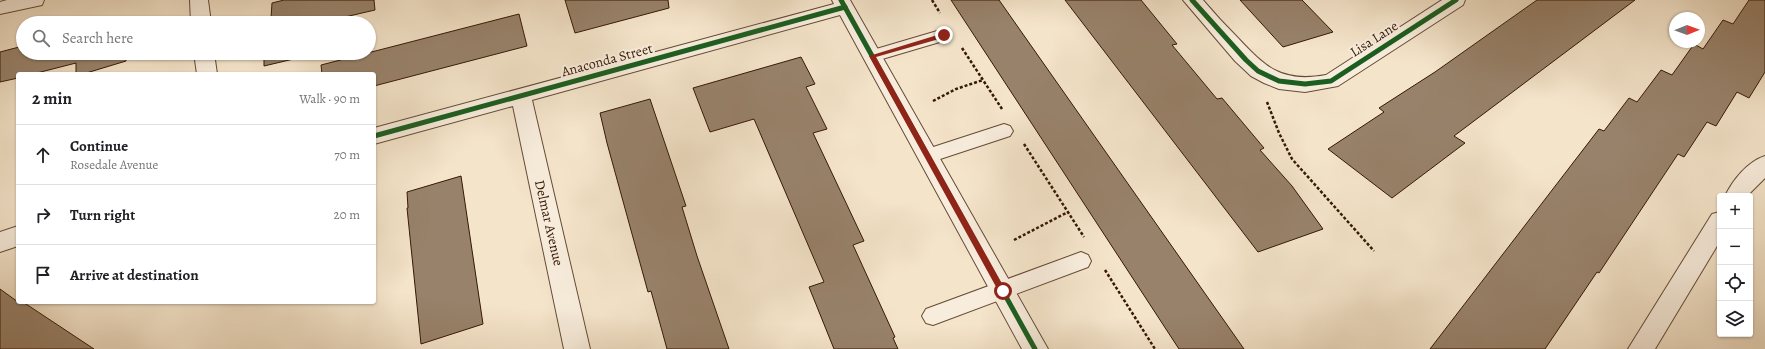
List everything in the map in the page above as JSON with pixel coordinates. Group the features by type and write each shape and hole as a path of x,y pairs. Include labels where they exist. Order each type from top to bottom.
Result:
{"street":[{"path":"0,8 35,0"},
{"path":"199,0 200,16"},
{"name":"Lisa Lane","path":"1192,0 1247,61 1263,74 1279,81 1300,85 1316,85 1332,81 1456,0"},
{"path":"843,3 1034,349"},
{"name":"Anaconda Street","path":"376,135 521,97 843,3"},
{"path":"205,60 207,72"},
{"name":"Delmar Avenue","path":"521,97 577,349"},
{"path":"1738,193 1741,187 1765,165"},
{"path":"1641,349 1717,226"},
{"path":"0,242 16,237"}],"lane":[{"path":"872,56 944,35"},
{"path":"928,156 1004,122"},
{"path":"933,316 1081,261"}],"path":[{"path":"932,0 941,13"},
{"path":"962,47 983,80 1004,122"},
{"path":"933,100 956,89 983,80"},
{"path":"1266,98 1279,133 1292,159 1374,251"},
{"path":"1021,140 1084,238"},
{"path":"1014,240 1068,212"},
{"path":"1101,264 1155,349"}],"building":[{"path":"284,0 374,0 375,10 349,16 271,16 272,3"},
{"path":"565,0 668,0 669,8 575,33"},
{"path":"951,0 999,0 1244,349 1179,349"},
{"path":"1065,0 1141,0 1177,44 1172,45 1217,99 1222,98 1264,148 1260,150 1292,186 1323,229 1258,252"},
{"path":"1240,0 1302,0 1333,32 1283,47"},
{"path":"1537,0 1635,0 1454,136 1465,143 1392,198 1328,149 1384,112 1379,108 1435,72"},
{"path":"1749,0 1765,0 1765,72 1749,98 1737,92 1716,126 1707,122 1684,157 1678,154 1599,273 1597,272 1545,349 1430,349 1599,129 1604,131 1629,98 1637,102 1661,70 1672,75 1691,48 1705,48 1723,20 1733,24"},
{"path":"519,14 527,46 376,85 376,72 322,72 321,65 340,60 376,60 376,51"},
{"path":"16,48 16,60 126,61 90,72 76,72 76,63 41,72 16,72 16,78 0,82 0,52"},
{"path":"801,57 815,84 806,87 827,129 813,133 864,241 853,245 895,337 893,338 898,349 834,349 809,287 824,282 754,119 710,132 693,88"},
{"path":"264,60 289,60 264,66"},
{"path":"650,99 686,206 682,207 697,256 729,349 667,349 651,291 648,292 600,113"},
{"path":"461,176 483,324 421,344 407,208 407,192"},
{"path":"0,289 16,301 16,304 26,304 94,349 0,349"}],"cycle path":[{"path":"841,0 1035,349"},
{"path":"1192,0 1246,60 1258,71 1279,81 1296,84 1314,84 1331,81 1456,0"},
{"path":"376,135 845,7"}],"route":[{"path":"944,35 872,56 1003,291"}]}
